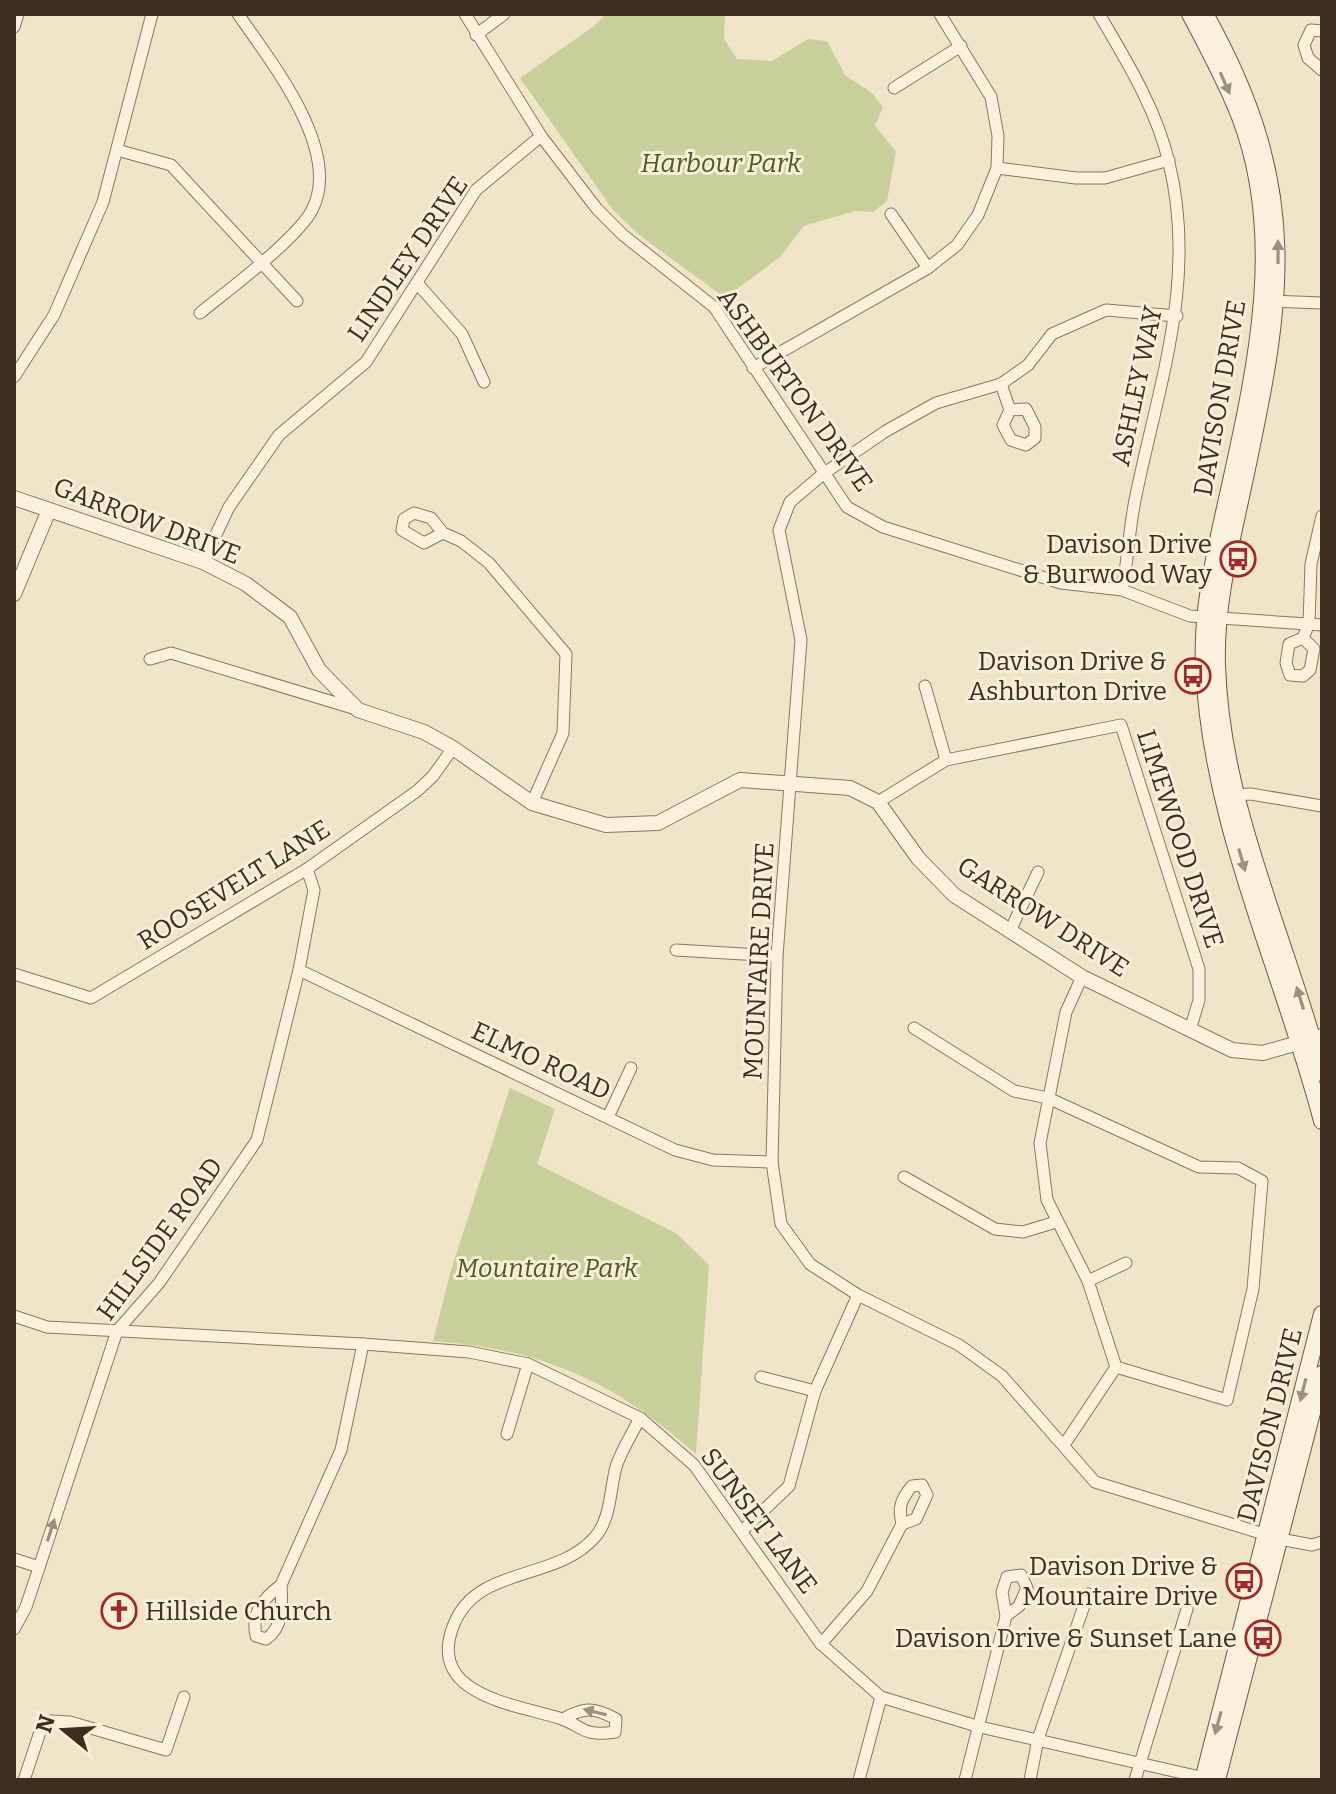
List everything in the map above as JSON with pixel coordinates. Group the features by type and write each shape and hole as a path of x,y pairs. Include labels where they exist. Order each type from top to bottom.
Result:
{"main road":[{"name":"DAVISON DRIVE","path":"1190,14 1241,119 1263,225 1270,301"},
{"name":"DAVISON DRIVE","path":"1205,14 1236,69 1265,151 1278,229 1262,399 1213,616 1219,702 1230,796 1322,1073"},
{"name":"DAVISON DRIVE","path":"1311,1040 1322,1121"},
{"name":"DAVISON DRIVE","path":"1273,1537 1322,1314"},
{"name":"DAVISON DRIVE","path":"1209,1780 1273,1537 1322,1374"}],"street":[{"path":"14,27 18,14"},
{"path":"14,377 54,315 103,202 152,14"},
{"path":"200,313 262,262 311,212 322,178 315,142 274,67 238,14"},
{"name":"ASHBURTON DRIVE","path":"465,14 541,136 597,209 623,235 714,307 847,507 883,527 1061,583 1122,590 1190,616 1316,624"},
{"path":"476,35 504,14"},
{"path":"753,368 928,268 957,245 978,215 997,168 998,136 991,97 940,14"},
{"name":"ASHLEY WAY","path":"1099,14 1150,108 1169,160 1179,225 1177,316 1135,502 1122,590"},
{"path":"1322,31 1311,30 1304,45 1308,58 1322,70"},
{"path":"894,88 961,46"},
{"name":"LINDLEY DRIVE","path":"203,562 229,507 279,435 366,362 476,190 541,136"},
{"path":"117,150 171,165 297,301"},
{"path":"997,168 1076,178 1105,178 1169,160"},
{"path":"891,214 928,268"},
{"path":"417,283 462,334 484,382"},
{"path":"1270,301 1322,303"},
{"name":"MOUNTAIRE DRIVE","path":"1177,316 1106,310 1052,334 1028,365 1001,384 936,403 886,431 823,474 790,502 779,530 801,640 777,956 772,1162 781,1224 810,1264 858,1295 959,1345 1002,1376 1095,1482 1273,1537 1312,1545 1322,1542"},
{"path":"1001,384 1010,410"},
{"name":"GARROW DRIVE","path":"14,498 203,562 246,584 290,617 319,670 358,710 424,732 453,748 532,803 606,825 658,823 740,780 850,788 878,802 918,858 954,895 1082,977 1232,1050 1263,1053 1311,1040"},
{"path":"14,594 49,510"},
{"path":"1303,638 1316,624 1311,564 1322,516"},
{"path":"443,533 461,541 489,563 566,654 563,733 532,803"},
{"path":"150,659 171,653 358,710"},
{"path":"925,686 946,760"},
{"name":"LIMEWOOD DRIVE","path":"878,802 946,760 1121,725 1199,969 1199,1000 1190,1030"},
{"name":"ROOSEVELT LANE","path":"14,974 91,998 307,869 417,791 433,776 453,748"},
{"path":"1230,796 1322,806"},
{"name":"HILLSIDE ROAD","path":"14,1629 22,1617 117,1331 159,1283 257,1140 299,970 314,890 307,869"},
{"path":"1010,931 1038,872"},
{"path":"676,950 777,956"},
{"name":"ELMO ROAD","path":"299,970 675,1150 713,1160 772,1162"},
{"path":"1082,977 1066,1012 1040,1143 1047,1200 1088,1281 1116,1367"},
{"path":"914,1028 1014,1091 1048,1098 1199,1167 1238,1168 1262,1181 1253,1289 1227,1400 1116,1367"},
{"path":"608,1117 631,1068"},
{"path":"904,1177 995,1229 1023,1232 1056,1222"},
{"path":"1088,1281 1126,1263"},
{"path":"742,1531 789,1486 815,1391 858,1295"},
{"name":"SUNSET LANE","path":"14,1316 47,1327 469,1352 528,1364 640,1418 694,1465 821,1644 881,1697 980,1727 1209,1780"},
{"path":"281,1585 341,1450 363,1344"},
{"path":"507,1434 528,1364"},
{"path":"1064,1445 1116,1367"},
{"path":"761,1377 815,1391"},
{"path":"563,1719 496,1702 476,1692 458,1676 450,1656 453,1626 470,1597 489,1586 562,1562 596,1536 609,1506 616,1466 640,1418"},
{"path":"821,1644 867,1591 902,1524"},
{"path":"14,1559 39,1567"},
{"path":"1030,1780 1038,1739 1088,1594"},
{"path":"1135,1780 1187,1609"},
{"path":"965,1780 1006,1616"},
{"path":"24,1780 40,1732 51,1721 70,1722 166,1750 184,1697"},
{"path":"859,1780 881,1697"}],"green space":[{"name":"Harbour Park","path":"606,14 725,14 724,39 737,59 772,61 808,39 827,41 845,75 872,93 883,107 875,126 896,151 887,201 873,212 855,211 804,226 780,257 725,298 638,234 613,210 520,78 594,26"},
{"name":"Mountaire Park","path":"510,1088 555,1109 537,1164 676,1233 709,1265 696,1454 635,1406 575,1373 510,1352 433,1341 451,1270"}],"place":[{"name":"Davison Drive & Burwood Way","path":"1238,559"},
{"name":"Davison Drive & Ashburton Drive","path":"1193,676"},
{"name":"Davison Drive & Mountaire Drive","path":"1244,1581"},
{"name":"Hillside Church","path":"119,1611"},
{"name":"Davison Drive & Sunset Lane","path":"1263,1638"}]}
